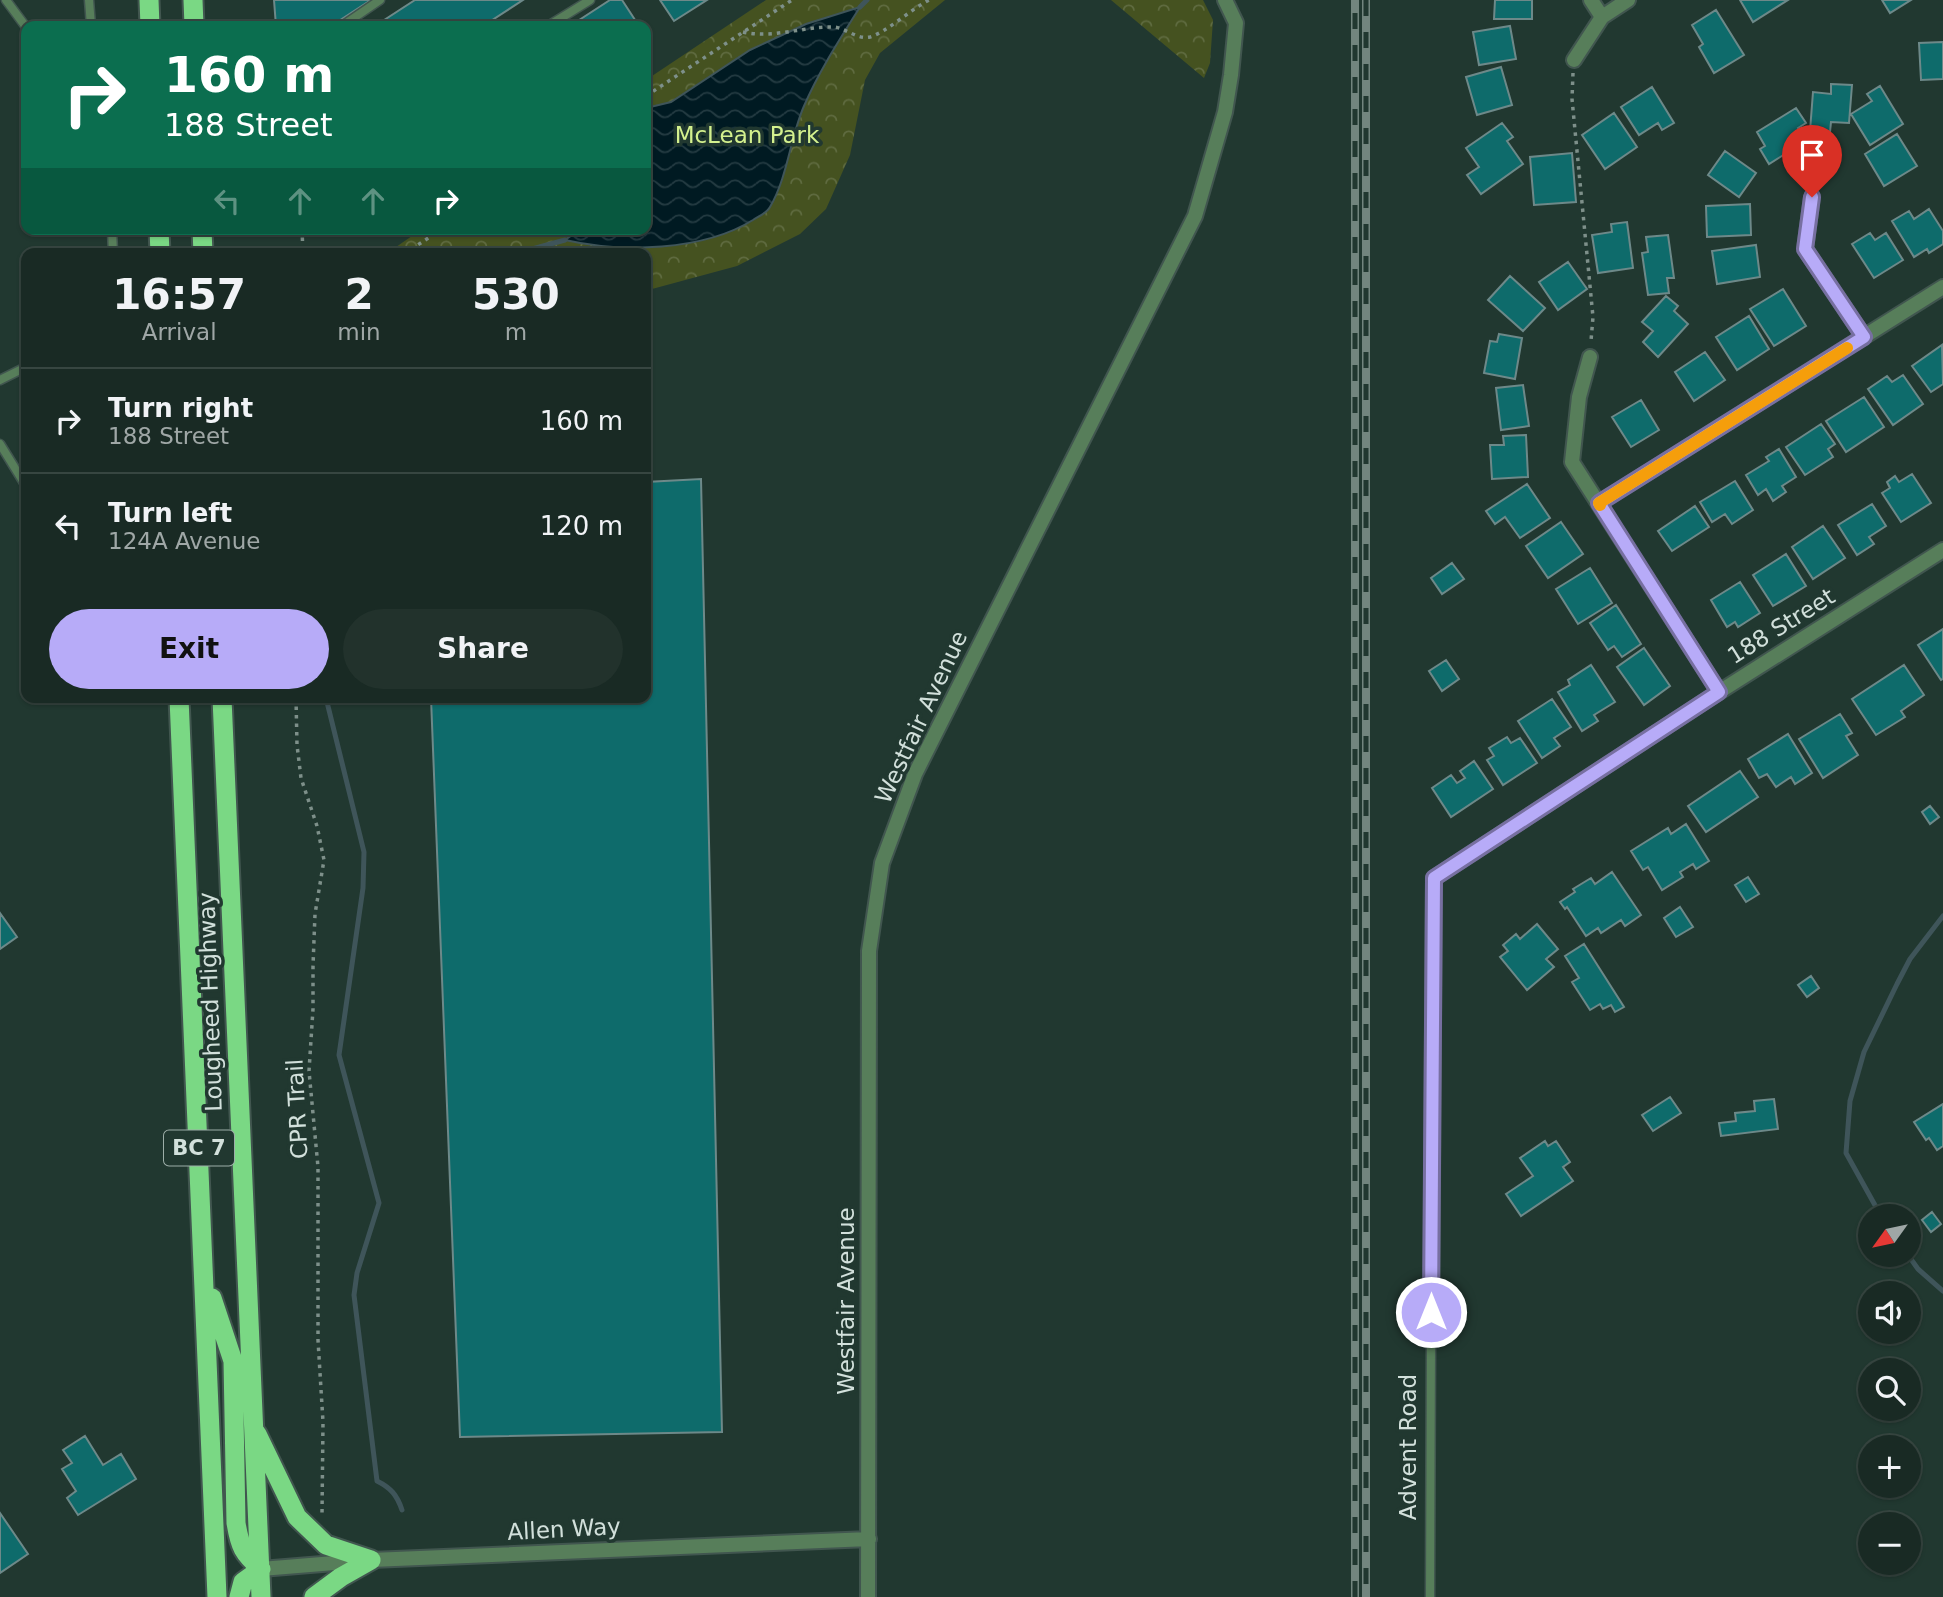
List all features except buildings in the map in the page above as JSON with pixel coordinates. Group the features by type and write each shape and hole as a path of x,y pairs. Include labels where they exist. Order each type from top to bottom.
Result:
{"highway":[{"path":"149,0 150,21"},
{"path":"193,0 194,21"},
{"name":"Lougheed Highway","path":"179,703 217,1597"},
{"name":"Lougheed Highway","path":"222,703 261,1597"},
{"path":"204,1273 233,1361 236,1523 239,1540 244,1554 261,1569 243,1582 239,1597"},
{"path":"253,1424 297,1517 326,1545 371,1560"},
{"path":"314,1597 371,1560"}],"street":[{"name":"Westfair Avenue","path":"868,1597 869,951 882,863 915,774 1195,216 1225,112 1231,75 1236,23 1226,0"},
{"path":"1591,0 1602,17"},
{"path":"1574,60 1602,17 1628,0"},
{"path":"1812,197 1805,249 1864,337"},
{"path":"1599,503 1943,287"},
{"path":"1590,357 1579,397 1572,462 1719,692"},
{"name":"188 Street","path":"1434,878 1943,550"},
{"name":"Advent Road","path":"1431,1337 1434,878"},
{"name":"Allen Way","path":"261,1569 371,1560 869,1539"}],"lane":[{"path":"89,0 91,21"},
{"path":"349,21 380,0"},
{"path":"556,21 590,0"},
{"path":"11,2 22,21"},
{"path":"0,380 21,370"},
{"path":"0,444 21,477"},
{"name":"Advent Road","path":"1430,1597 1431,1337"}],"path":[{"path":"651,93 792,0"},
{"path":"743,32 776,33 837,27 866,38 876,35 916,6 929,0"},
{"path":"1574,60 1572,99 1593,317 1590,357"},
{"path":"413,248 433,235"},
{"name":"CPR Trail","path":"296,703 301,778 317,827 324,860 315,914 309,1071 318,1167 318,1340 323,1422 322,1513 317,1519"}],"green space":[{"name":"McLean Park","path":"766,0 945,0 880,53 865,80 850,155 826,209 800,234 737,266 652,289 651,248 395,248 413,235 651,235 651,77"},
{"path":"1111,0 1203,0 1213,20 1210,63 1204,78"}],"water":[{"path":"860,7 810,93 799,118 781,183 765,213 733,230 687,243 636,248 565,240 572,235 651,235 651,107 671,102 750,50 806,24"}],"waterway":[{"path":"860,7 867,0"},
{"path":"536,248 565,240"},
{"path":"327,703 364,852 363,888 339,1055 379,1203 357,1273 354,1295 377,1481 393,1492 402,1510"},
{"path":"1874,1204 1846,1153 1850,1101 1864,1052 1897,984 1910,959 1943,916"},
{"path":"1917,1267 1943,1291"}],"railway":[{"path":"1355,0 1355,1597"},
{"path":"1366,0 1366,1597"}],"slow traffic":[{"path":"1600,505 1599,503 1847,348"}],"route":[{"path":"1431,1312 1434,878 1719,692 1599,503 1864,337 1805,249 1812,197"}]}
